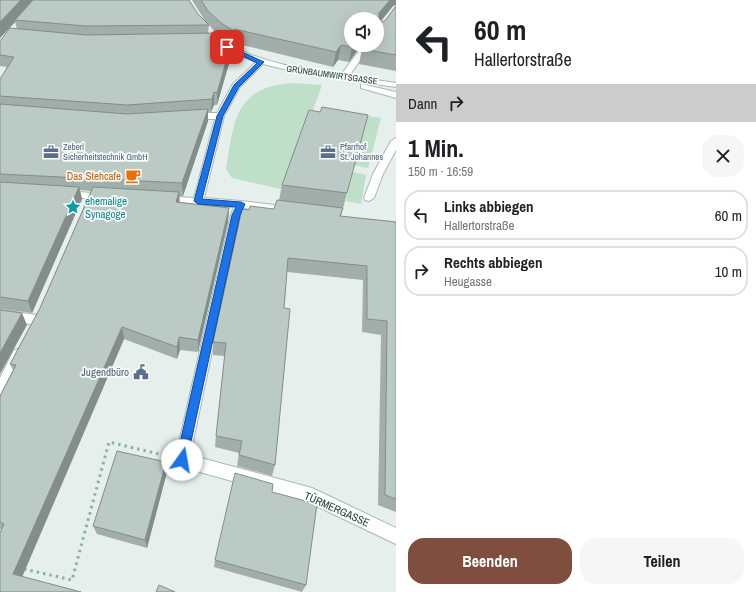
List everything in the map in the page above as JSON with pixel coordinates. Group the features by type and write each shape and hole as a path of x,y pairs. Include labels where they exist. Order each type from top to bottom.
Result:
{"street":[{"name":"GRÜNBAUMWIRTSGASSE","path":"213,40 261,62 294,71 396,85"},
{"path":"363,52 343,78 396,95"},
{"path":"198,201 220,116 236,86 261,62"},
{"path":"180,117 220,116"},
{"path":"369,198 376,178 392,155 396,141"},
{"path":"52,193 88,200 113,197"},
{"path":"152,199 241,204 304,212"},
{"path":"182,460 236,215 241,204"},
{"path":"0,391 43,306"},
{"path":"0,315 37,320"},
{"name":"TÜRMERGASSE","path":"182,460 312,496 396,536"}],"path":[{"path":"22,568 72,580 109,442 182,460"}],"green space":[{"path":"293,83 322,85 284,190 232,178 226,169 235,122 240,110 248,99 259,91 274,86"},
{"path":"368,116 381,118 368,168 354,165"},
{"path":"353,172 366,175 361,204 346,201"}],"building":[{"path":"0,0 21,0 0,22"},
{"path":"33,0 189,0 198,14 209,25 86,26 15,20"},
{"path":"201,0 390,0 380,12 344,12 344,46 341,45 336,52 234,29 234,31 221,23 208,11"},
{"path":"396,6 396,55 379,52 384,52 384,21"},
{"path":"10,28 86,35 217,33 232,41 217,93 214,92 212,99 127,105 0,96 0,79 14,57 0,55 0,41"},
{"path":"0,104 127,114 208,109 182,183 0,174"},
{"name":"Pfarrhof St. Johannes","path":"322,107 368,115 347,193 282,185 309,110 320,112"},
{"path":"0,182 79,187 28,301 0,297"},
{"path":"93,187 179,192 176,202 229,208 198,340 179,337 177,347 122,327 13,574 81,592 0,592 0,533 4,524 0,522 0,396 16,365 10,364 40,308"},
{"path":"277,200 343,208 340,216 396,222 396,499 385,495 387,321 367,319 367,266 288,258 284,308 290,309 275,465 239,455 242,441 216,436 226,343 213,342 242,209 249,210 250,206 274,209"},
{"path":"0,310 22,313 0,353"},
{"path":"117,451 166,462 145,540 93,526"},
{"path":"235,473 273,484 272,492 317,504 306,585 215,560"},
{"path":"159,585 175,592 156,592"}],"place":[{"name":"Zeberl Sicherheitstechnik GmbH","path":"51,152"},
{"name":"Pfarrhof St. Johannes","path":"328,152"},
{"name":"Das Stehcafe","path":"133,176"},
{"name":"ehemalige Synagoge","path":"73,207"},
{"name":"Jugendbüro","path":"141,372"}],"route":[{"path":"182,460 236,215 241,204 198,201 220,116 230,94 236,86 261,62 227,47"}]}
